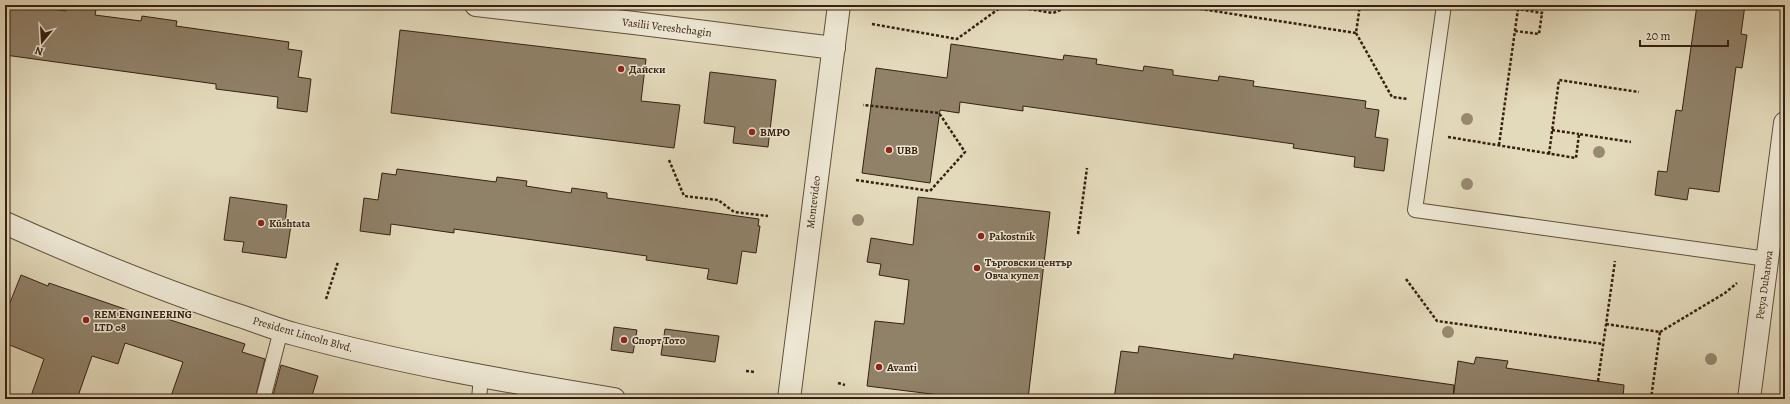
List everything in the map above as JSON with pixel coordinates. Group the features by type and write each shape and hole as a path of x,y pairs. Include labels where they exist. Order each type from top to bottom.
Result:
{"street":[{"name":"Vasilii Vereshchagin","path":"476,5 634,22 834,48"},
{"name":"Montevideo","path":"789,399 839,5"},
{"name":"Petya Dubarova","path":"1748,399 1785,123"},
{"name":"President Lincoln Blvd.","path":"5,223 67,251 184,297 281,330 415,364 481,377 614,399"}],"lane":[{"path":"1444,5 1415,210 1767,259"},
{"path":"262,399 281,330"},
{"path":"479,399 481,377"}],"path":[{"path":"872,24 957,39 1004,5 1053,13 1073,5"},
{"path":"1175,5 1356,33"},
{"path":"1360,5 1356,33 1392,97 1430,102"},
{"path":"1515,31 1539,34 1543,5"},
{"path":"1499,145 1518,9 1542,13"},
{"path":"1549,154 1559,80 1638,92"},
{"path":"856,180 930,191 965,152 939,113 863,105"},
{"path":"1552,130 1631,142"},
{"path":"1426,134 1576,158 1579,134"},
{"path":"669,160 684,196 718,200 734,212 768,216"},
{"path":"1078,234 1086,168"},
{"path":"1598,381 1618,239"},
{"path":"1606,324 1660,332 1725,293 1767,259"},
{"path":"326,299 338,262"},
{"path":"1406,279 1437,321 1603,344"},
{"path":"1651,399 1660,332"},
{"path":"746,371 755,372"},
{"path":"838,383 845,385"},
{"path":"868,394 868,399"}],"building":[{"path":"5,5 21,5 66,11 67,6 96,10 95,15 141,21 142,16 177,21 176,26 289,42 288,49 302,51 298,77 311,79 307,112 277,108 278,97 216,89 216,84 5,55"},
{"path":"1697,5 1745,5 1741,34 1747,35 1742,68 1736,67 1719,192 1689,188 1687,200 1655,195 1658,171 1667,172 1676,110 1682,111"},
{"path":"400,30 646,59 641,101 680,105 674,148 391,113"},
{"path":"951,44 1063,60 1064,55 1097,59 1096,64 1143,71 1144,66 1173,70 1173,75 1218,81 1219,76 1254,81 1253,86 1366,101 1365,108 1379,110 1375,137 1388,139 1384,171 1354,167 1355,157 1293,148 1294,144 1023,106 1023,111 960,102 959,113 940,110 930,183 862,173 876,68 947,78"},
{"path":"710,72 776,80 768,147 733,143 735,127 704,123"},
{"path":"397,169 496,182 497,177 527,181 526,186 571,193 572,188 607,193 607,198 759,219 758,226 760,226 756,253 742,251 737,284 707,279 709,269 646,260 647,256 591,248 454,229 454,233 391,224 390,235 360,231 364,198 378,200 382,173 396,175"},
{"path":"230,197 287,205 285,224 291,225 286,258 242,252 244,242 224,240"},
{"name":"Търговски център Овча купел","path":"918,197 1050,212 1028,399 972,399 867,386 875,321 904,324 909,280 879,275 881,264 867,262 871,238 913,245"},
{"path":"21,275 48,286 49,283 151,318 152,314 245,344 242,352 265,359 255,399 170,399 183,362 125,343 118,364 92,356 77,399 30,399 44,359 5,343 5,315"},
{"path":"614,327 637,330 633,353 611,350"},
{"path":"665,329 719,336 715,362 661,355"},
{"path":"1139,346 1233,359 1234,354 1454,385 1453,399 1114,399 1121,351 1138,353"},
{"path":"1476,357 1508,361 1506,368 1624,385 1623,399 1453,399 1458,361 1474,364"},
{"path":"281,365 318,376 311,399 272,399"}],"place":[{"name":"Дайски","path":"621,69"},
{"name":"ВМРО","path":"752,132"},
{"name":"UBB","path":"889,150"},
{"name":"Kŭshtata","path":"261,223"},
{"name":"Pakostnik","path":"981,236"},
{"name":"Търговски център Овча купел","path":"977,268"},
{"name":"REM ENGINEERING LTD 08","path":"86,320"},
{"name":"Спорт Тото","path":"624,340"},
{"name":"Avanti","path":"879,367"}]}
